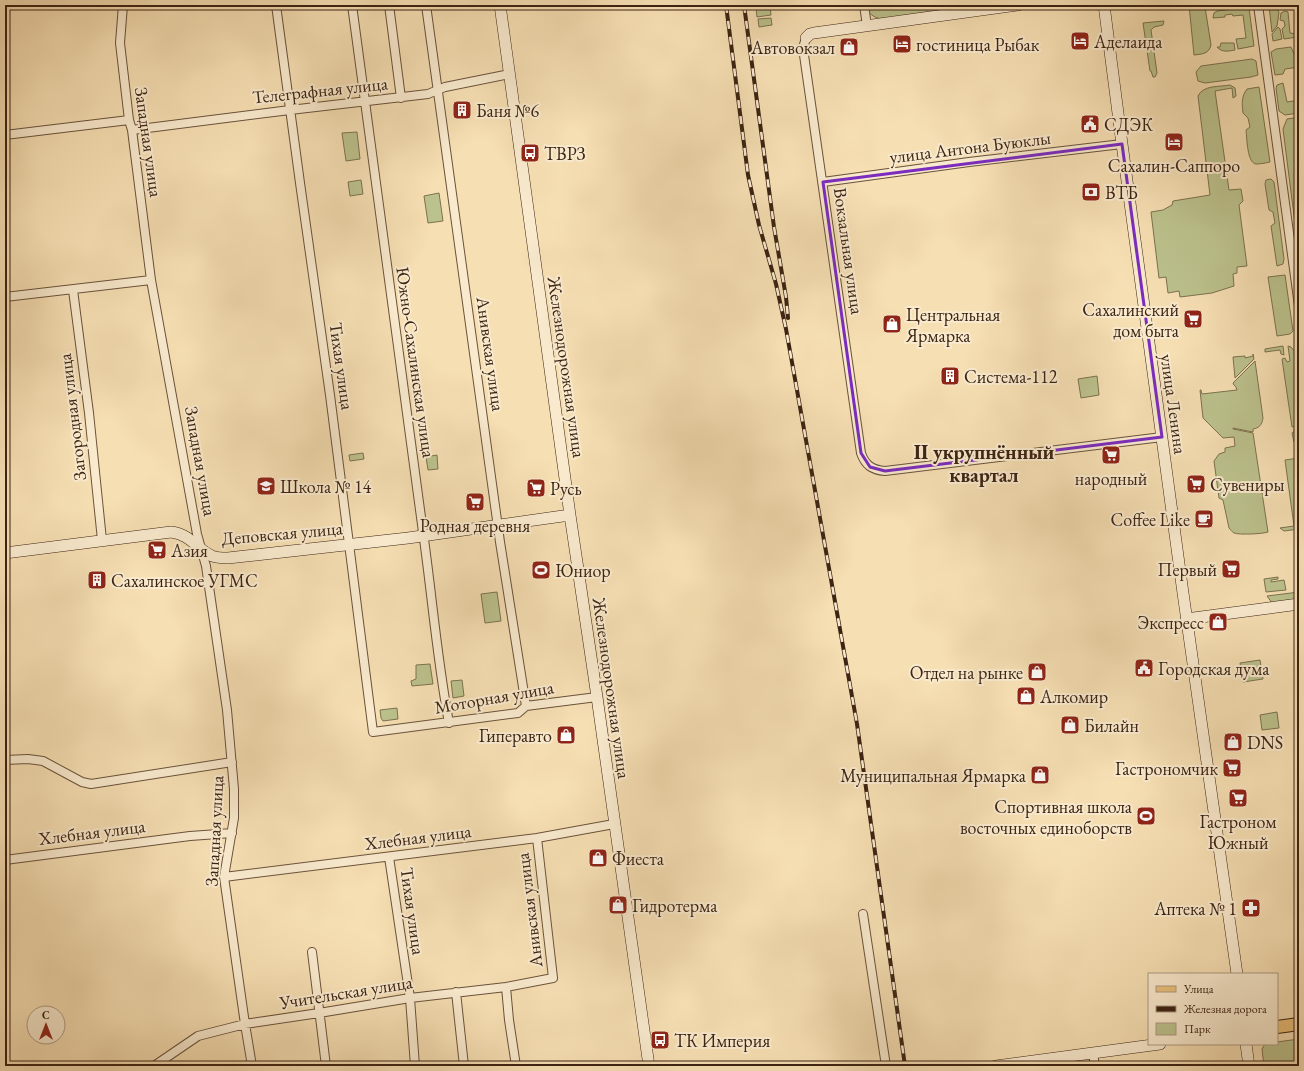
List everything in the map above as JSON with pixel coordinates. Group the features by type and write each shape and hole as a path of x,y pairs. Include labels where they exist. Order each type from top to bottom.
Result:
{"main road":[{"name":"Железнодорожная улица","path":"500,5 570,515 649,1066"},
{"path":"806,38 810,34 814,33 1018,5"},
{"name":"улица Ленина","path":"1104,5 1186,619 1237,973"},
{"name":"Деповская улица","path":"5,553 171,532 180,533 188,537 202,550 212,556 228,558 423,536 570,515"},
{"path":"1186,619 1299,604"},
{"path":"1278,1027 1299,1024"},
{"path":"996,1066 1153,1045"},
{"path":"1246,1045 1249,1066"}],"street":[{"name":"Западная улица","path":"123,5 120,43 151,280 198,534 206,566 225,694 234,789 234,818 224,877 252,1066"},
{"name":"Тихая улица","path":"276,5 350,544 373,732"},
{"name":"Южно-Сахалинская улица","path":"352,5 366,102 442,688 449,723"},
{"path":"389,5 401,98"},
{"name":"Анивская улица","path":"426,5 498,525 526,706"},
{"path":"864,5 867,26"},
{"path":"1258,5 1296,268 1299,306"},
{"name":"Вокзальная улица","path":"806,38 803,48 861,453 864,460 870,467 876,470 885,470 1162,437"},
{"name":"Телеграфная улица","path":"132,130 401,98 428,94 445,87 510,74"},
{"path":"5,135 129,120"},
{"name":"улица Антона Буюклы","path":"823,182 969,162 1122,144"},
{"path":"5,297 151,280"},
{"name":"Загородная улица","path":"73,290 90,421 102,540"},
{"name":"Моторная улица","path":"373,732 518,713 526,706 597,696"},
{"path":"5,760 28,759 43,761 82,782 90,784 232,762"},
{"name":"Хлебная улица","path":"224,877 537,838 614,824"},
{"name":"Хлебная улица","path":"5,860 190,836 232,833"},
{"name":"Анивская улица","path":"537,838 553,978"},
{"name":"Тихая улица","path":"389,857 410,998 415,1066"},
{"path":"863,914 886,1066"},
{"path":"312,952 326,1066"},
{"name":"Учительская улица","path":"154,1066 198,1036 245,1024 319,1014 410,998 506,987 553,978"},
{"path":"506,987 516,1066"},
{"path":"456,992 464,1066"},
{"path":"1094,1053 1095,1066"}],"highlighted area":[{"path":"1122,144 1162,437 885,471 870,467 861,453 823,182"}],"green space":[{"path":"866,5 981,5 881,19 871,15"},
{"path":"1189,5 1203,5 1205,7 1211,45 1207,52 1202,54 1194,55"},
{"path":"770,6 771,15 757,17 756,8"},
{"path":"1269,6 1276,8 1279,12 1277,26 1272,32"},
{"path":"1249,8 1254,46 1238,49 1236,39 1246,38 1243,15 1233,16 1232,14 1225,15 1225,17 1213,18 1214,13 1217,11"},
{"path":"1285,11 1288,12 1290,33 1297,34 1298,37 1284,39 1282,29 1285,26 1284,21 1280,20 1281,13"},
{"path":"771,18 772,25 759,27 758,19"},
{"path":"1164,21 1163,25 1154,27 1151,30 1157,73 1155,77 1153,77 1150,71 1143,23"},
{"path":"1278,27 1280,29 1282,39 1273,41 1272,34"},
{"path":"1221,43 1234,43 1235,50 1226,51 1219,49 1217,47 1220,47"},
{"path":"1291,47 1294,54 1299,53 1299,67 1285,69 1283,74 1275,75 1271,52 1276,49"},
{"path":"1252,59 1256,61 1258,75 1205,83 1198,81 1196,72 1201,66"},
{"path":"1283,83 1287,102 1299,100 1299,113 1285,115 1279,111 1276,88 1277,85"},
{"path":"1230,85 1235,88 1236,96 1233,98 1232,88 1215,91 1229,190 1241,189 1243,201 1239,205 1247,266 1237,267 1237,273 1233,274 1234,286 1212,293 1180,297 1179,291 1168,293 1166,277 1159,278 1151,212 1163,210 1172,205 1173,201 1210,195 1198,96 1200,92 1207,88"},
{"path":"1259,87 1270,162 1256,164 1253,163 1249,155 1246,130 1250,127 1248,118 1243,113 1242,104 1247,89"},
{"path":"1299,117 1299,255 1283,129 1287,119"},
{"path":"357,132 360,159 346,161 342,133"},
{"path":"1271,179 1274,182 1284,259 1283,264 1277,266 1271,226 1275,223 1273,212 1269,210 1265,184 1266,180"},
{"path":"361,180 363,194 350,196 348,182"},
{"path":"439,193 443,221 428,223 424,196"},
{"path":"1285,275 1293,331 1290,334 1277,336 1268,277"},
{"path":"1283,346 1284,355 1281,354 1280,350 1265,352 1265,349"},
{"path":"1288,346 1295,352 1299,379 1299,426 1292,427 1282,359 1285,358 1287,362 1290,361"},
{"path":"1253,354 1254,359 1235,378 1233,357 1245,356 1245,358 1253,356"},
{"path":"1255,361 1263,418 1262,423 1259,427 1253,429 1253,432 1233,429 1253,433 1268,532 1237,534 1229,528 1223,500 1219,498 1214,461 1219,454 1225,452 1225,448 1235,446 1234,437 1223,438 1203,418 1200,390 1202,394 1237,390 1233,383"},
{"path":"1097,376 1099,395 1081,398 1078,379"},
{"path":"1299,428 1299,441 1294,442 1292,433 1294,432 1294,429"},
{"path":"363,453 364,459 350,461 349,455"},
{"path":"437,455 438,469 428,470 426,457"},
{"path":"1299,458 1299,529 1284,531 1280,528 1294,526 1285,460"},
{"path":"1278,577 1278,579 1271,580 1271,582 1284,580 1286,590 1266,592 1264,579"},
{"path":"497,592 501,621 485,623 481,594"},
{"path":"1299,592 1299,599 1272,603 1267,596"},
{"path":"1260,660 1263,679 1243,682 1240,663"},
{"path":"430,664 433,684 412,686 411,681 416,679 416,665"},
{"path":"462,680 464,696 453,698 451,681"},
{"path":"397,708 398,719 383,721 380,710"},
{"path":"1277,712 1279,728 1262,730 1260,715"},
{"path":"1299,1039 1299,1066 1264,1066 1262,1049 1264,1045 1278,1045 1278,1042"}],"railway":[{"path":"726,5 748,175 759,225 776,284 786,329 857,724 905,1066"},
{"path":"744,5 788,318"}],"place":[{"name":"Аделаида","path":"1080,41"},
{"name":"гостиница Рыбак","path":"902,44"},
{"name":"Автовокзал","path":"849,47"},
{"name":"Баня №6","path":"462,110"},
{"name":"СДЭК","path":"1090,124"},
{"name":"Сахалин-Саппоро","path":"1174,142"},
{"name":"ТВРЗ","path":"530,153"},
{"name":"ВТБ","path":"1091,192"},
{"name":"Сахалинский дом быта","path":"1193,319"},
{"name":"Центральная Ярмарка","path":"892,324"},
{"name":"Система-112","path":"950,376"},
{"name":"народный","path":"1111,455"},
{"name":"Сувениры","path":"1196,484"},
{"name":"Школа № 14","path":"266,486"},
{"name":"Русь","path":"536,488"},
{"name":"Родная деревня","path":"475,502"},
{"name":"Coffee Like","path":"1204,519"},
{"name":"Азия","path":"157,550"},
{"name":"Первый","path":"1231,569"},
{"name":"Юниор","path":"541,570"},
{"name":"Сахалинское УГМС","path":"97,580"},
{"name":"Экспресс","path":"1218,622"},
{"name":"Городская дума","path":"1144,668"},
{"name":"Отдел на рынке","path":"1037,672"},
{"name":"Алкомир","path":"1026,696"},
{"name":"Билайн","path":"1070,725"},
{"name":"Гиперавто","path":"566,735"},
{"name":"DNS","path":"1233,742"},
{"name":"Гастрономчик","path":"1232,768"},
{"name":"Муниципальная Ярмарка","path":"1040,775"},
{"name":"Гастроном Южный","path":"1238,798"},
{"name":"Спортивная школа восточных единоборств","path":"1146,816"},
{"name":"Фиеста","path":"598,858"},
{"name":"Гидротерма","path":"618,905"},
{"name":"Аптека № 1","path":"1251,908"},
{"name":"ТК Империя","path":"660,1040"}],"district":[{"name":"II укрупнённый квартал","path":"984,464"}]}
